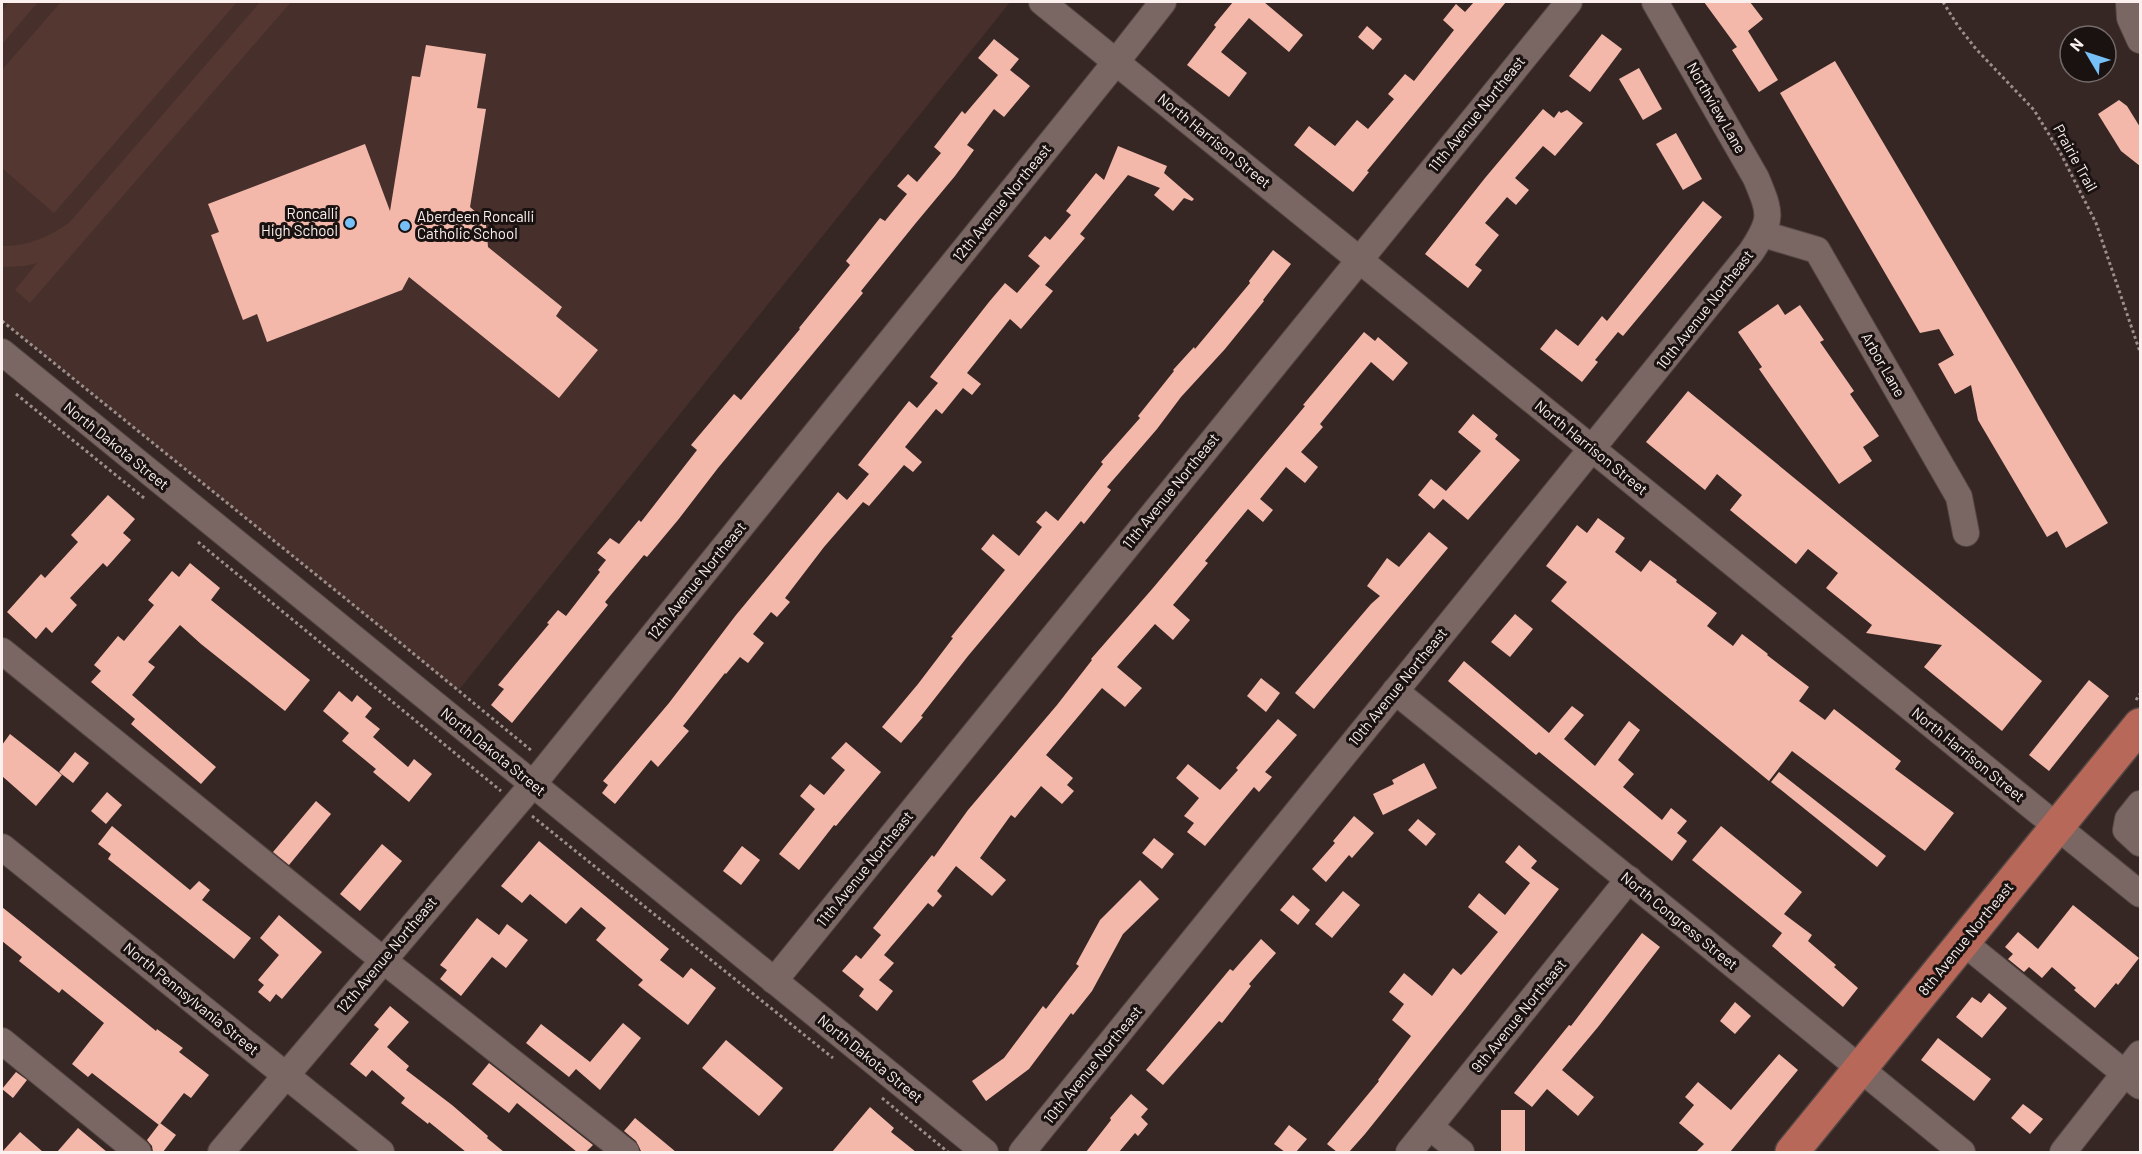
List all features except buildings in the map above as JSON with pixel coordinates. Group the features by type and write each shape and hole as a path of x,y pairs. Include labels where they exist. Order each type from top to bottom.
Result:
{"main road":[{"name":"8th Avenue Northeast","path":"1792,1152 2140,725"}],"street":[{"name":"North Harrison Street","path":"1041,2 2140,894"},
{"name":"12th Avenue Northeast","path":"221,1152 540,774 1163,2"},
{"name":"11th Avenue Northeast","path":"774,981 1569,2"},
{"name":"Northview Lane","path":"1655,2 1756,178 1767,203 1766,226"},
{"path":"2129,2 2130,18 2140,40"},
{"name":"10th Avenue Northeast","path":"1022,1152 1593,450 1751,252 1766,226"},
{"name":"Arbor Lane","path":"1766,226 1817,250 1959,497 1966,533"},
{"name":"North Dakota Street","path":"2,352 540,774 774,981 985,1152"},
{"path":"2,651 383,960 626,1152"},
{"name":"North Congress Street","path":"1395,691 1962,1152"},
{"path":"2140,804 2128,819 2126,830 2140,843"},
{"name":"North Pennsylvania Street","path":"2,846 381,1152"},
{"path":"2121,878 2140,852"},
{"name":"9th Avenue Northeast","path":"1409,1152 1629,879"},
{"path":"1963,942 2135,1071 2063,1152"},
{"path":"2,1041 138,1152"},
{"path":"1430,1127 1461,1152"}],"path":[{"name":"Prairie Trail","path":"1943,2 1976,49 2034,110 2061,154 2096,223 2140,352"},
{"path":"2,321 403,645 540,774"},
{"path":"10,389 152,504"},
{"path":"197,541 516,803 835,1060"},
{"path":"879,1096 948,1152"}],"shaded area":[{"path":"2,2 1010,2 458,691 2,321"},
{"path":"9,2 38,2 2,44 2,11"},
{"path":"61,2 237,2 54,213 2,168 2,70"},
{"path":"260,2 291,2 30,303 15,290 37,263 2,267 2,246 20,245 37,240 69,223"}],"place":[{"name":"Roncalli High School","path":"350,223"},
{"name":"Aberdeen Roncalli Catholic School","path":"405,226"}]}
